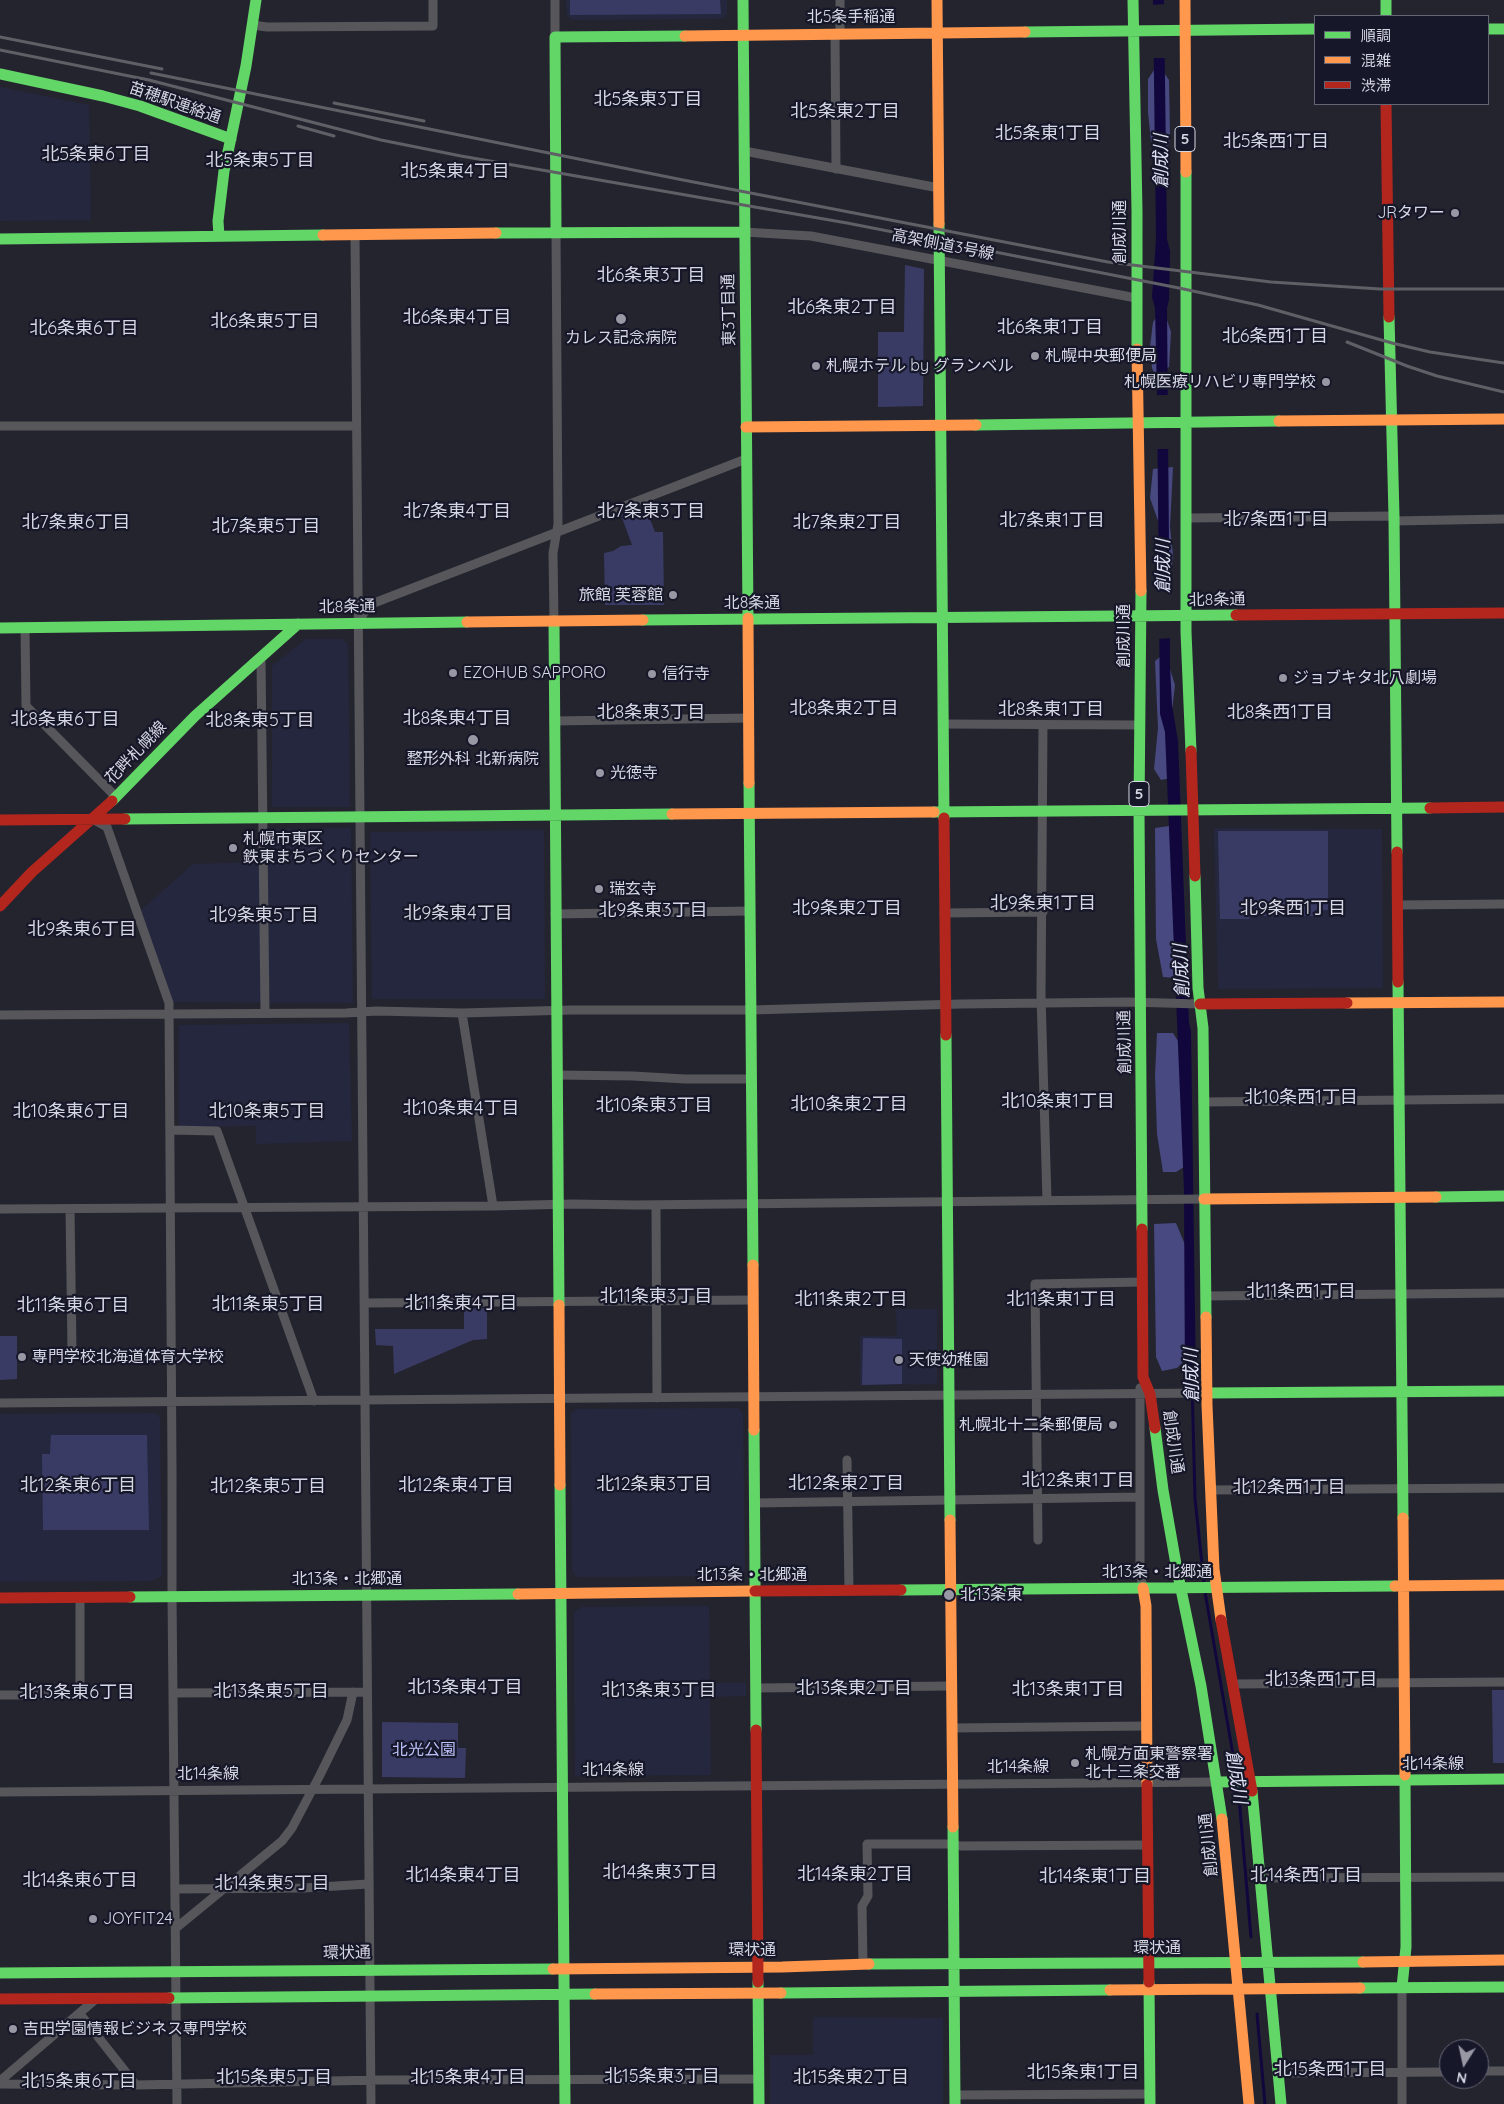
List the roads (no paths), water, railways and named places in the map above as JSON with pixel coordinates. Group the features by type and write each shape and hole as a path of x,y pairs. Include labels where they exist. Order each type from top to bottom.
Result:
{"main road":[{"name":"苗穂駅連絡通","path":"0,74 103,96 140,106 231,139 256,0"},
{"name":"東3丁目通","path":"743,0 756,1503 759,2104"},
{"path":"937,0 955,2099"},
{"name":"創成川通","path":"1133,0 1137,210 1136,298 1140,616 1139,810 1143,1199 1142,1377 1180,1588 1222,1782 1237,1989 1249,2104"},
{"name":"創成川通","path":"1185,0 1186,616 1203,1102 1199,1199 1205,1296 1202,1393 1210,1490 1212,1588 1234,1684 1246,1782 1261,1878 1281,2104"},
{"path":"1386,0 1386,15"},
{"path":"1185,31 1314,29"},
{"path":"1489,29 1504,29"},
{"name":"北5条手稲通","path":"555,36 1185,31"},
{"path":"555,36 556,232"},
{"path":"1386,105 1394,519 1404,1586 1406,1961 1402,1987"},
{"path":"219,236 218,221 224,171 231,139"},
{"path":"0,239 556,232 744,232"},
{"path":"746,427 1504,419"},
{"name":"北8条通","path":"0,628 749,619 942,619 1504,613"},
{"path":"554,621 565,2104"},
{"name":"花畔札幌線","path":"0,906 32,872 116,797 195,716 298,624"},
{"path":"0,820 1504,807"},
{"path":"60,820 68,839"},
{"path":"1200,1004 1504,1002"},
{"path":"1199,1199 1504,1196"},
{"path":"1202,1393 1504,1391"},
{"name":"北13条・北郷通","path":"0,1598 1504,1585"},
{"path":"1143,1588 1146,1606 1150,2099"},
{"name":"北14条線","path":"1222,1782 1504,1779"},
{"name":"環状通","path":"0,1973 863,1964 1149,1964 1504,1960"},
{"path":"0,1999 175,1996 1504,1987"}],"street":[{"path":"252,25 267,27 433,26 433,0"},
{"path":"555,0 555,36"},
{"path":"836,169 840,0"},
{"path":"744,151 939,188"},
{"path":"554,621 553,553 558,524 556,232"},
{"name":"高架側道3号線","path":"744,232 811,236 1136,298"},
{"path":"355,234 371,2104"},
{"path":"0,426 356,426"},
{"path":"359,623 367,608 374,603 746,459"},
{"path":"1187,518 1504,519"},
{"path":"25,628 26,706 116,797"},
{"path":"261,659 265,1013"},
{"path":"554,721 749,718"},
{"path":"944,724 1140,725"},
{"path":"1043,725 1041,995 1043,1004 1048,1201"},
{"path":"92,819 107,827 168,1003 177,2104"},
{"path":"1397,905 1504,904"},
{"path":"555,914 750,911"},
{"path":"944,913 1043,912"},
{"path":"0,1015 462,1013 1043,1004 1200,1004"},
{"path":"462,1013 493,1206"},
{"path":"557,1075 752,1079"},
{"path":"1203,1102 1504,1099"},
{"path":"170,1130 218,1131 314,1401"},
{"path":"0,1209 1199,1199"},
{"path":"656,1205 657,1398"},
{"path":"70,1209 72,1351"},
{"path":"1038,1540 1035,1284 1143,1282"},
{"path":"1205,1296 1504,1293"},
{"path":"365,1303 753,1300"},
{"path":"0,1403 1202,1393"},
{"path":"1143,1588 1140,1571 1140,1497 1145,1394"},
{"path":"848,1460 849,1590"},
{"path":"1210,1490 1504,1488"},
{"path":"756,1503 1140,1497"},
{"path":"0,1695 80,1695 80,1597"},
{"path":"1234,1684 1504,1682"},
{"path":"757,1688 951,1686"},
{"path":"176,1928 282,1841 292,1828 346,1720 354,1692"},
{"path":"173,1693 367,1692"},
{"path":"952,1728 1146,1726"},
{"name":"北14条線","path":"0,1792 1222,1782"},
{"path":"863,1964 862,1906 868,1896 866,1844 953,1844 961,1846 1147,1845"},
{"path":"1261,1878 1504,1876"},
{"path":"175,1889 304,1888 368,1884"},
{"path":"1402,1987 1402,2104"},
{"path":"0,2082 97,1998"},
{"path":"80,2014 136,2084"},
{"path":"1489,2071 1504,2071"},
{"path":"1278,2073 1439,2072"},
{"path":"0,2082 136,2084 370,2080 759,2078"},
{"path":"955,2099 1150,2099"}],"water":[{"path":"1153,0 1164,0 1167,239 1170,251 1169,300 1167,308 1170,666 1172,705 1178,741 1189,1023 1191,1031 1196,1385 1185,1385 1184,1190 1165,732 1160,714 1157,393 1155,308 1152,297 1156,239"}],"waterway":[{"name":"創成川","path":"1192,1382 1195,1499 1204,1583"},
{"name":"創成川","path":"1205,1592 1237,1778"},
{"name":"創成川","path":"1238,1786 1251,1937"},
{"name":"創成川","path":"1257,2014 1265,2104"}],"railway":[{"path":"0,37 162,69"},
{"path":"0,50 149,80 381,140 461,156 847,223 1179,288 1258,305 1430,352 1504,363"},
{"path":"151,73 678,179 1108,262 1271,282 1380,289 1504,289"},
{"path":"334,103 424,121"},
{"path":"298,126 334,136"},
{"path":"1347,342 1437,376 1504,392"}],"place":[{"name":"JRタワー","path":"1455,213"},
{"name":"カレス記念病院","path":"621,319"},
{"name":"札幌中央郵便局","path":"1035,356"},
{"name":"札幌ホテル by グランベル","path":"816,366"},
{"name":"札幌医療リハビリ専門学校","path":"1326,382"},
{"name":"旅館 芙蓉館","path":"673,595"},
{"name":"EZOHUB SAPPORO","path":"453,673"},
{"name":"信行寺","path":"652,674"},
{"name":"ジョブキタ北八劇場","path":"1283,678"},
{"name":"整形外科 北新病院","path":"473,740"},
{"name":"光徳寺","path":"600,773"},
{"name":"札幌市東区 鉄東まちづくりセンター","path":"233,848"},
{"name":"瑞玄寺","path":"599,889"},
{"name":"専門学校北海道体育大学校","path":"22,1357"},
{"name":"天使幼稚園","path":"899,1360"},
{"name":"札幌北十二条郵便局","path":"1113,1425"},
{"name":"北13条東","path":"949,1595"},
{"name":"札幌方面東警察署 北十三条交番","path":"1075,1763"},
{"name":"JOYFIT24","path":"93,1919"},
{"name":"吉田学園情報ビジネス専門学校","path":"13,2029"}],"district":[{"name":"北5条東3丁目","path":"648,100"},
{"name":"北5条東2丁目","path":"845,112"},
{"name":"北5条東1丁目","path":"1048,134"},
{"name":"北5条西1丁目","path":"1276,142"},
{"name":"北5条東6丁目","path":"96,155"},
{"name":"北5条東5丁目","path":"260,161"},
{"name":"北5条東4丁目","path":"455,172"},
{"name":"北6条東3丁目","path":"651,276"},
{"name":"北6条東2丁目","path":"842,308"},
{"name":"北6条東4丁目","path":"457,318"},
{"name":"北6条東5丁目","path":"265,322"},
{"name":"北6条東1丁目","path":"1050,328"},
{"name":"北6条東6丁目","path":"84,329"},
{"name":"北6条西1丁目","path":"1275,337"},
{"name":"北7条東4丁目","path":"457,512"},
{"name":"北7条東3丁目","path":"651,512"},
{"name":"北7条西1丁目","path":"1276,520"},
{"name":"北7条東1丁目","path":"1052,521"},
{"name":"北7条東6丁目","path":"76,523"},
{"name":"北7条東2丁目","path":"847,523"},
{"name":"北7条東5丁目","path":"266,527"},
{"name":"北8条東2丁目","path":"844,709"},
{"name":"北8条東1丁目","path":"1051,710"},
{"name":"北8条東3丁目","path":"651,713"},
{"name":"北8条西1丁目","path":"1280,713"},
{"name":"北8条東4丁目","path":"457,719"},
{"name":"北8条東6丁目","path":"65,720"},
{"name":"北8条東5丁目","path":"260,721"},
{"name":"北9条東1丁目","path":"1043,904"},
{"name":"北9条東2丁目","path":"847,909"},
{"name":"北9条西1丁目","path":"1293,909"},
{"name":"北9条東3丁目","path":"653,911"},
{"name":"北9条東4丁目","path":"458,914"},
{"name":"北9条東5丁目","path":"264,916"},
{"name":"北9条東6丁目","path":"82,930"},
{"name":"北10条西1丁目","path":"1301,1098"},
{"name":"北10条東1丁目","path":"1058,1102"},
{"name":"北10条東2丁目","path":"849,1105"},
{"name":"北10条東3丁目","path":"654,1106"},
{"name":"北10条東4丁目","path":"461,1109"},
{"name":"北10条東6丁目","path":"71,1112"},
{"name":"北10条東5丁目","path":"267,1112"},
{"name":"北11条西1丁目","path":"1301,1292"},
{"name":"北11条東3丁目","path":"656,1297"},
{"name":"北11条東2丁目","path":"851,1300"},
{"name":"北11条東1丁目","path":"1061,1300"},
{"name":"北11条東4丁目","path":"461,1304"},
{"name":"北11条東5丁目","path":"268,1305"},
{"name":"北11条東6丁目","path":"73,1306"},
{"name":"北12条東1丁目","path":"1078,1481"},
{"name":"北12条東2丁目","path":"846,1484"},
{"name":"北12条東3丁目","path":"654,1485"},
{"name":"北12条東6丁目","path":"78,1486"},
{"name":"北12条東4丁目","path":"456,1486"},
{"name":"北12条東5丁目","path":"268,1487"},
{"name":"北12条西1丁目","path":"1289,1488"},
{"name":"北13条西1丁目","path":"1321,1680"},
{"name":"北13条東4丁目","path":"465,1688"},
{"name":"北13条東2丁目","path":"854,1689"},
{"name":"北13条東1丁目","path":"1068,1690"},
{"name":"北13条東3丁目","path":"659,1691"},
{"name":"北13条東5丁目","path":"271,1692"},
{"name":"北13条東6丁目","path":"77,1693"},
{"name":"北14条東3丁目","path":"660,1873"},
{"name":"北14条東2丁目","path":"855,1875"},
{"name":"北14条東4丁目","path":"463,1876"},
{"name":"北14条西1丁目","path":"1306,1876"},
{"name":"北14条東1丁目","path":"1095,1877"},
{"name":"北14条東6丁目","path":"80,1881"},
{"name":"北14条東5丁目","path":"272,1884"},
{"name":"北15条西1丁目","path":"1330,2070"},
{"name":"北15条東1丁目","path":"1083,2073"},
{"name":"北15条東3丁目","path":"662,2077"},
{"name":"北15条東5丁目","path":"274,2078"},
{"name":"北15条東4丁目","path":"468,2078"},
{"name":"北15条東2丁目","path":"851,2078"},
{"name":"北15条東6丁目","path":"79,2082"}],"park label":[{"name":"北光公園","path":"424,1750"}]}
